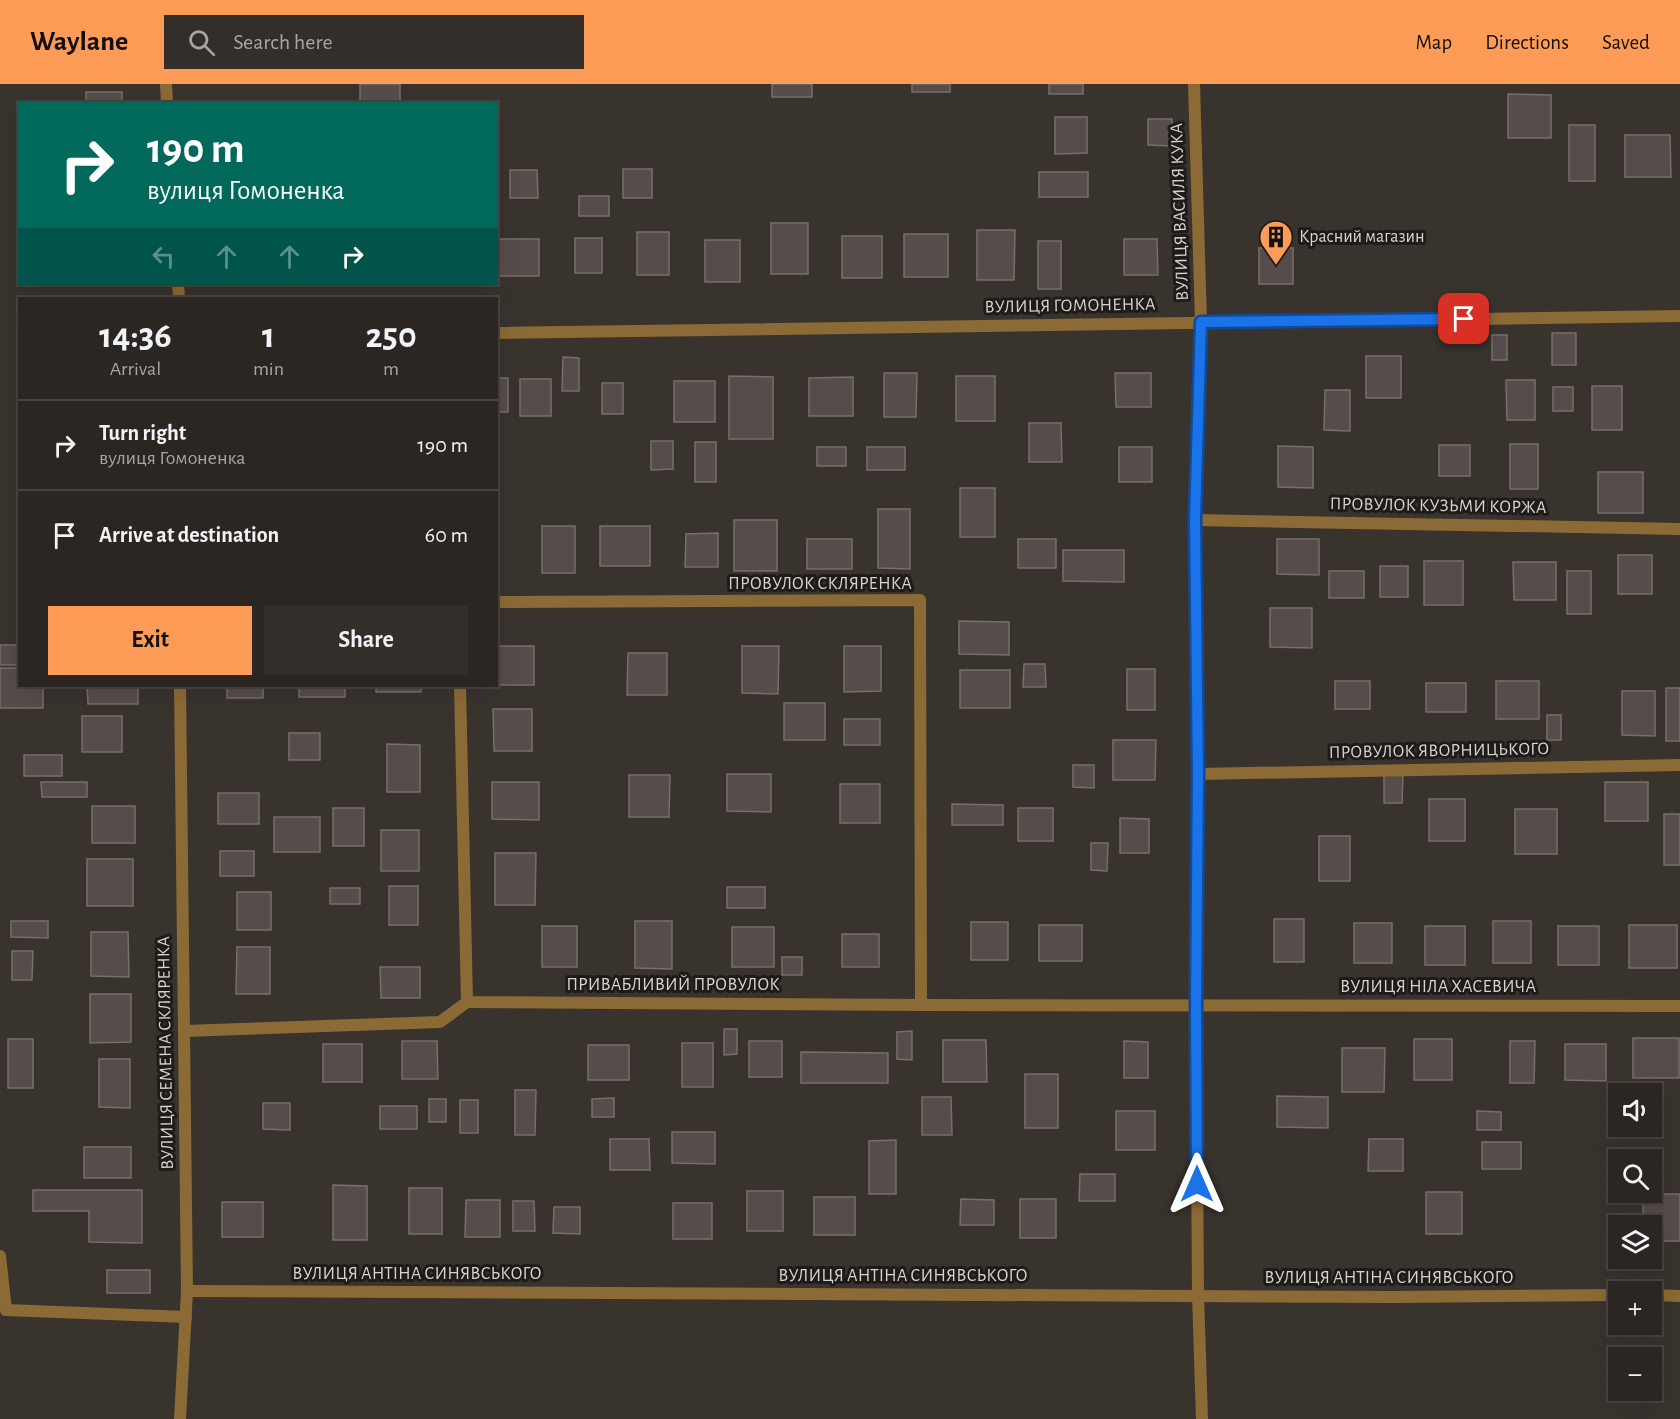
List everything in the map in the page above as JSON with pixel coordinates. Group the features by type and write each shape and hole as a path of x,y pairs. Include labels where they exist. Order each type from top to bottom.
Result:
{"street":[{"path":"166,84 167,102"},
{"name":"ВУЛИЦЯ ВАСИЛЯ КУКА","path":"1194,84 1201,322 1195,520 1198,774 1196,1005 1198,1295 1202,1419"},
{"name":"ВУЛИЦЯ ГОМОНЕНКА","path":"498,333 1680,316"},
{"name":"ПРОВУЛОК КУЗЬМИ КОРЖА","path":"1195,520 1680,529"},
{"name":"ПРОВУЛОК СКЛЯРЕНКА","path":"498,602 920,600 921,1005"},
{"name":"ВУЛИЦЯ СЕМЕНА СКЛЯРЕНКА","path":"180,687 187,1291 180,1419"},
{"path":"183,1031 440,1022 467,1002 460,687"},
{"name":"ПРОВУЛОК ЯВОРНИЦЬКОГО","path":"1198,774 1680,765"},
{"name":"ПРИВАБЛИВИЙ ПРОВУЛОК","path":"467,1002 1196,1005"},
{"name":"ВУЛИЦЯ НІЛА ХАСЕВИЧА","path":"1196,1005 1680,1006"},
{"path":"0,1256 6,1310 186,1317"},
{"name":"ВУЛИЦЯ АНТІНА СИНЯВСЬКОГО","path":"187,1291 1198,1295 1395,1298 1608,1295"},
{"path":"1662,1295 1680,1296"}],"building":[{"path":"360,84 400,84 400,102 360,102"},
{"path":"772,84 812,84 812,97 772,97"},
{"path":"912,84 950,84 950,92 912,92"},
{"path":"1049,84 1083,84 1083,94 1049,94"},
{"path":"86,92 122,92 122,102 86,102"},
{"path":"1508,94 1551,95 1551,138 1508,138"},
{"path":"1055,117 1087,117 1087,153 1055,154"},
{"path":"1148,119 1172,119 1172,146 1148,145"},
{"path":"1569,125 1595,125 1595,181 1569,181"},
{"path":"1625,135 1670,135 1671,177 1625,177"},
{"path":"623,169 652,169 652,198 623,198"},
{"path":"510,170 537,170 538,198 510,198"},
{"path":"1039,172 1088,172 1088,197 1039,197"},
{"path":"579,196 609,196 609,216 579,216"},
{"path":"771,223 808,223 808,274 771,274"},
{"path":"977,230 1015,230 1014,280 977,280"},
{"path":"637,232 669,232 669,275 637,275"},
{"path":"904,234 948,234 948,277 904,277"},
{"path":"842,236 882,236 882,278 842,278"},
{"path":"575,238 602,238 602,273 575,273"},
{"path":"498,239 539,239 539,276 498,276"},
{"path":"1124,239 1157,239 1158,275 1124,275"},
{"path":"705,240 740,240 740,282 705,282"},
{"path":"1038,241 1061,241 1061,289 1038,289"},
{"name":"Красний магазин","path":"1259,248 1293,248 1293,284 1259,284"},
{"path":"77,285 110,285 110,286"},
{"path":"1552,333 1576,333 1576,365 1552,365"},
{"path":"1492,335 1507,335 1507,360 1492,360"},
{"path":"1366,356 1401,356 1401,398 1366,398"},
{"path":"563,357 579,358 579,391 562,391"},
{"path":"884,373 917,373 916,417 884,417"},
{"path":"1115,373 1151,373 1151,407 1116,407"},
{"path":"729,376 773,377 773,439 729,439"},
{"path":"956,376 995,376 995,421 956,421"},
{"path":"853,377 853,416 809,416 809,378"},
{"path":"498,378 508,378 508,412 498,412"},
{"path":"520,379 551,379 551,416 520,416"},
{"path":"1506,380 1535,380 1535,420 1507,420"},
{"path":"674,381 715,381 715,422 674,422"},
{"path":"602,383 623,383 623,414 602,414"},
{"path":"1592,386 1622,386 1622,430 1592,430"},
{"path":"1553,387 1573,387 1573,411 1553,411"},
{"path":"1325,390 1350,390 1350,431 1324,430"},
{"path":"1029,423 1061,423 1062,462 1029,462"},
{"path":"651,441 673,441 673,469 651,470"},
{"path":"695,442 716,442 716,482 695,482"},
{"path":"1510,444 1538,444 1538,489 1510,489"},
{"path":"1439,445 1470,445 1470,476 1439,476"},
{"path":"1278,446 1313,447 1313,488 1278,487"},
{"path":"817,447 846,447 846,466 817,466"},
{"path":"867,447 905,447 905,470 867,470"},
{"path":"1119,447 1152,447 1152,482 1119,482"},
{"path":"1598,472 1643,472 1643,513 1598,513"},
{"path":"960,488 995,488 995,537 960,537"},
{"path":"878,509 910,509 910,569 878,568"},
{"path":"734,520 777,520 777,571 734,571"},
{"path":"542,526 575,526 575,573 542,573"},
{"path":"600,526 650,526 650,566 600,566"},
{"path":"718,533 718,567 685,567 686,534"},
{"path":"807,539 852,539 852,569 807,569"},
{"path":"1018,539 1056,539 1056,568 1018,568"},
{"path":"1277,539 1319,539 1319,575 1277,574"},
{"path":"1063,550 1124,550 1124,582 1063,581"},
{"path":"1618,555 1652,555 1652,594 1618,594"},
{"path":"1424,561 1463,561 1463,605 1424,605"},
{"path":"1513,562 1556,562 1556,600 1514,600"},
{"path":"1380,566 1408,566 1408,597 1380,597"},
{"path":"1329,571 1364,571 1364,598 1329,598"},
{"path":"1567,571 1591,571 1591,614 1567,614"},
{"path":"1270,608 1312,608 1312,648 1270,647"},
{"path":"959,621 1009,622 1009,655 959,654"},
{"path":"0,645 18,645 18,665 0,665"},
{"path":"498,646 534,646 534,685 498,685"},
{"path":"742,646 779,646 778,694 742,693"},
{"path":"844,646 881,646 881,691 844,692"},
{"path":"628,653 667,653 667,695 627,695"},
{"path":"1024,664 1045,664 1046,687 1023,687"},
{"path":"0,668 18,668 18,687 43,687 43,708 0,708"},
{"path":"1127,669 1155,669 1155,710 1127,710"},
{"path":"960,670 1010,670 1010,708 960,708"},
{"path":"1335,681 1370,681 1370,709 1335,709"},
{"path":"1496,681 1539,681 1539,719 1496,719"},
{"path":"1426,683 1466,683 1466,712 1426,712"},
{"path":"87,687 138,687 138,704 88,704"},
{"path":"227,687 263,687 263,698 227,698"},
{"path":"299,687 345,687 345,697 299,697"},
{"path":"376,687 421,687 421,692 376,692"},
{"path":"1666,688 1680,688 1680,741 1666,741"},
{"path":"1622,691 1655,691 1655,736 1622,735"},
{"path":"784,703 825,703 825,740 784,740"},
{"path":"493,709 532,709 532,751 494,751"},
{"path":"1547,715 1561,715 1561,740 1547,740"},
{"path":"82,716 122,716 122,752 82,752"},
{"path":"844,719 880,719 880,745 844,745"},
{"path":"289,733 320,733 320,760 289,760"},
{"path":"1113,740 1156,740 1155,780 1113,780"},
{"path":"387,744 420,745 420,792 387,792"},
{"path":"24,755 62,755 62,776 24,776"},
{"path":"1073,765 1094,765 1094,788 1073,787"},
{"path":"727,774 771,774 771,812 727,811"},
{"path":"1384,774 1403,774 1402,803 1384,803"},
{"path":"629,775 670,775 669,817 629,817"},
{"path":"41,782 87,782 87,797 42,797"},
{"path":"492,782 539,782 539,820 492,819"},
{"path":"1605,782 1648,782 1648,821 1605,821"},
{"path":"840,784 880,784 880,823 840,823"},
{"path":"218,793 259,793 259,824 218,824"},
{"path":"1429,799 1465,799 1465,841 1429,841"},
{"path":"952,804 1003,805 1003,825 952,825"},
{"path":"92,806 135,806 135,843 92,843"},
{"path":"333,808 364,808 364,846 333,846"},
{"path":"1018,808 1053,808 1053,841 1018,841"},
{"path":"1515,809 1557,809 1557,854 1515,854"},
{"path":"1664,814 1680,814 1680,865 1664,865"},
{"path":"274,817 320,817 320,852 274,852"},
{"path":"1120,818 1149,819 1149,853 1120,853"},
{"path":"381,830 419,830 419,871 381,871"},
{"path":"1319,836 1350,836 1350,881 1319,881"},
{"path":"1091,843 1108,843 1107,871 1091,870"},
{"path":"220,851 254,851 254,876 220,876"},
{"path":"495,853 536,853 535,905 495,905"},
{"path":"87,859 133,859 133,906 87,906"},
{"path":"389,886 418,886 418,925 389,925"},
{"path":"727,887 765,887 765,908 727,908"},
{"path":"330,888 360,888 360,904 330,904"},
{"path":"237,892 271,892 271,930 237,930"},
{"path":"1274,919 1304,919 1304,962 1274,962"},
{"path":"11,921 48,921 48,938 11,937"},
{"path":"635,921 672,921 672,969 635,968"},
{"path":"1493,921 1531,921 1531,963 1493,963"},
{"path":"971,922 1008,922 1008,960 971,960"},
{"path":"1354,923 1392,923 1392,963 1354,963"},
{"path":"1039,925 1082,925 1082,961 1039,961"},
{"path":"1629,925 1677,925 1677,968 1629,968"},
{"path":"542,926 577,926 577,967 542,967"},
{"path":"1425,926 1465,926 1465,965 1425,965"},
{"path":"1558,926 1599,926 1599,965 1558,965"},
{"path":"732,927 774,927 774,967 732,967"},
{"path":"91,932 128,932 129,977 91,976"},
{"path":"842,934 879,934 879,967 842,967"},
{"path":"237,947 270,947 270,994 236,994"},
{"path":"12,951 33,951 32,980 12,980"},
{"path":"782,957 802,957 802,975 782,975"},
{"path":"380,967 420,967 420,998 381,998"},
{"path":"90,994 131,994 131,1042 90,1043"},
{"path":"724,1029 737,1029 737,1054 724,1055"},
{"path":"912,1031 912,1060 897,1059 897,1032"},
{"path":"1633,1038 1679,1038 1679,1078 1633,1078"},
{"path":"8,1039 33,1039 33,1088 8,1088"},
{"path":"1414,1039 1452,1039 1452,1080 1414,1080"},
{"path":"943,1040 986,1040 987,1082 943,1082"},
{"path":"402,1041 437,1041 438,1079 402,1079"},
{"path":"749,1041 782,1041 782,1077 749,1077"},
{"path":"1124,1041 1148,1042 1148,1078 1124,1078"},
{"path":"1510,1041 1535,1041 1534,1083 1510,1083"},
{"path":"682,1043 713,1043 713,1087 682,1087"},
{"path":"323,1044 362,1044 362,1082 323,1082"},
{"path":"1565,1044 1606,1044 1606,1081 1565,1080"},
{"path":"588,1045 629,1045 629,1080 588,1080"},
{"path":"1342,1048 1385,1048 1384,1092 1342,1092"},
{"path":"801,1052 888,1053 888,1083 801,1083"},
{"path":"99,1059 130,1059 130,1108 99,1107"},
{"path":"1025,1074 1058,1074 1058,1128 1025,1128"},
{"path":"515,1090 536,1090 535,1135 515,1135"},
{"path":"1277,1096 1328,1097 1328,1128 1277,1127"},
{"path":"922,1097 951,1097 952,1135 922,1135"},
{"path":"614,1098 614,1117 592,1117 592,1099"},
{"path":"429,1099 446,1099 446,1122 429,1122"},
{"path":"460,1100 478,1100 478,1133 460,1133"},
{"path":"263,1103 290,1103 290,1130 263,1129"},
{"path":"380,1106 417,1106 417,1129 380,1129"},
{"path":"1116,1111 1155,1111 1155,1150 1116,1150"},
{"path":"1477,1111 1501,1112 1501,1130 1477,1130"},
{"path":"672,1132 715,1132 715,1164 672,1163"},
{"path":"610,1139 649,1139 650,1170 610,1170"},
{"path":"1369,1139 1403,1139 1403,1171 1368,1171"},
{"path":"896,1140 896,1194 869,1194 869,1141"},
{"path":"1482,1142 1521,1142 1521,1169 1482,1169"},
{"path":"84,1147 131,1147 131,1178 84,1178"},
{"path":"1080,1174 1115,1174 1115,1201 1079,1201"},
{"path":"333,1185 367,1186 367,1240 333,1240"},
{"path":"409,1188 442,1188 442,1234 409,1234"},
{"path":"33,1190 142,1190 142,1243 89,1242 89,1211 33,1211"},
{"path":"747,1191 783,1191 783,1231 747,1231"},
{"path":"1426,1192 1462,1192 1462,1234 1426,1234"},
{"path":"1662,1194 1680,1194 1680,1241 1662,1241 1662,1215 1643,1215 1643,1203 1662,1203"},
{"path":"814,1197 855,1197 855,1235 814,1235"},
{"path":"961,1199 994,1200 994,1225 960,1225"},
{"path":"1020,1199 1056,1199 1056,1238 1020,1238"},
{"path":"466,1200 500,1200 500,1237 465,1237"},
{"path":"513,1201 534,1201 535,1231 513,1231"},
{"path":"222,1202 263,1202 263,1237 222,1237"},
{"path":"673,1203 712,1203 712,1239 673,1239"},
{"path":"554,1207 580,1207 580,1234 553,1233"},
{"path":"107,1270 150,1270 150,1293 107,1293"}],"place":[{"name":"Красний магазин","path":"1276,266"}],"route":[{"path":"1197,1184 1198,774 1195,520 1201,322 1464,319"}]}
